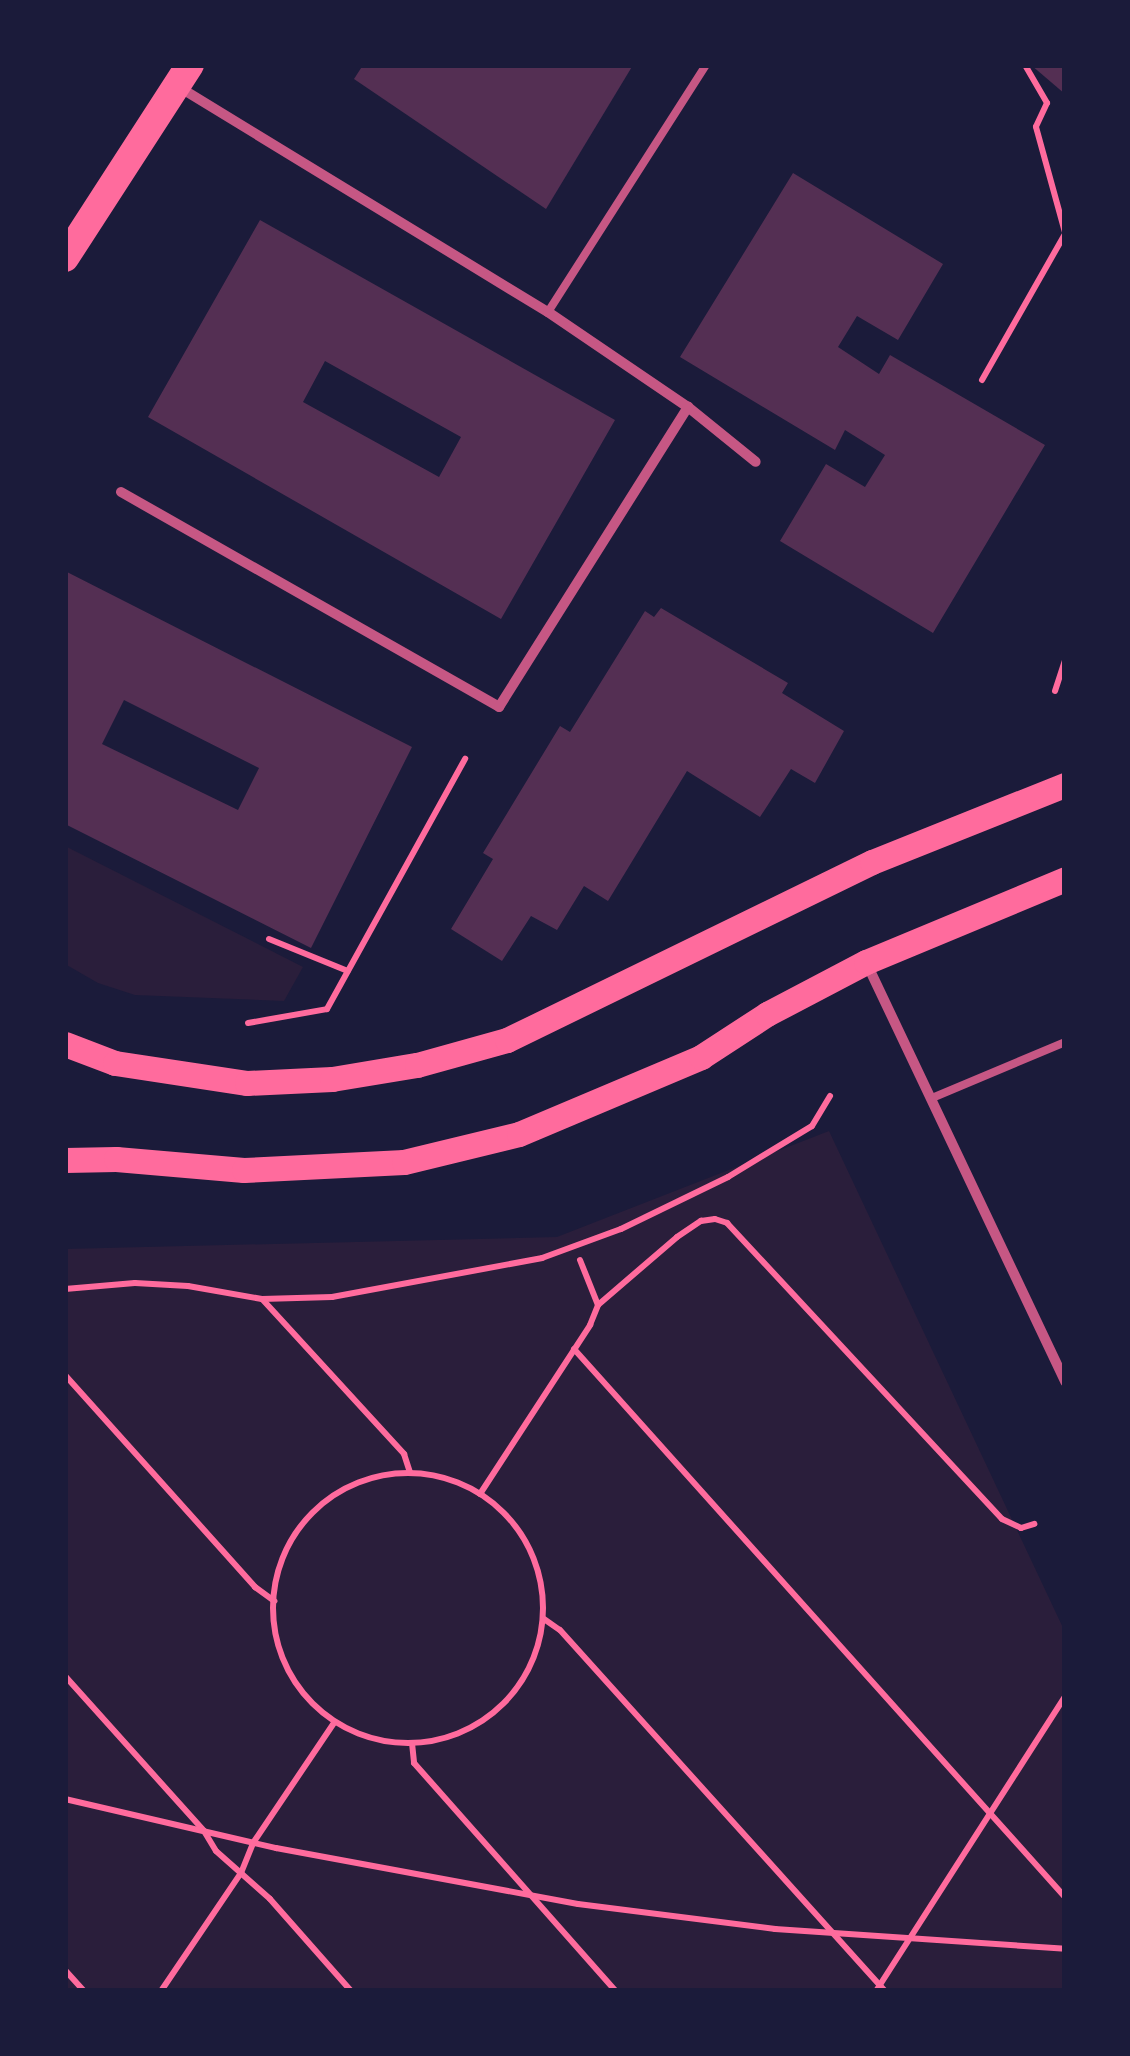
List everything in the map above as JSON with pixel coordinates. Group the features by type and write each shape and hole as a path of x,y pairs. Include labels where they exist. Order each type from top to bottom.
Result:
{"highway":[{"path":"65,258 183,75"}],"main road":[{"path":"65,1044 115,1063 247,1083 332,1079 417,1065 507,1040 872,862 1065,784"},
{"path":"65,1160 116,1159 244,1170 423,1158 519,1134 682,1066 866,962 1065,878"}],"street":[{"path":"183,75 688,406 756,462"},
{"path":"120,492 499,708 688,406"},
{"path":"866,962 1065,1382"}],"lane":[{"path":"548,312 706,65"},
{"path":"932,1098 1065,1042"}],"path":[{"path":"982,380 1065,233 1036,127 1046,102 1025,65"},
{"path":"1056,691 1065,661"},
{"path":"248,1024 327,1009 465,759"},
{"path":"270,939 348,972"},
{"path":"65,1289 106,1283 163,1284 262,1299 332,1297 417,1285 574,1246 670,1207 752,1164 812,1126 830,1096"},
{"path":"480,1494 598,1305 694,1225 708,1219 723,1221 1002,1519 1022,1528 1034,1524"},
{"path":"580,1260 598,1305"},
{"path":"262,1299 404,1454 410,1472"},
{"path":"574,1349 1065,1897"},
{"path":"65,1375 255,1586 274,1602"},
{"path":"410,1472 447,1479 480,1494 509,1517 530,1548 542,1583 544,1619 536,1655 507,1700 487,1718 452,1737 412,1744 372,1739 334,1722 304,1695 283,1660 272,1622 274,1581 289,1543 310,1514 340,1491 373,1477 410,1472"},
{"path":"544,1619 560,1630 880,1989 1065,1697"},
{"path":"65,1676 204,1831 216,1851 352,1991"},
{"path":"162,1991 241,1873 253,1842 334,1722"},
{"path":"412,1744 414,1763 616,1991"},
{"path":"65,1800 532,1897 654,1915 907,1941 1065,1949"},
{"path":"65,1970 84,1991"}],"shaded area":[{"path":"65,846 303,967 284,1001 135,995 98,983 65,964"},
{"path":"829,1131 1065,1632 1065,1991 65,1991 65,1249 557,1237"}],"building":[{"path":"363,65 633,65 546,209 354,79"},
{"path":"1031,65 1065,65 1065,94"},
{"path":"793,173 943,264 898,340 857,316 838,347 879,374 890,355 1045,445 933,633 780,541 826,464 865,487 885,455 845,430 835,450 680,357"},
{"path":"260,220 615,420 501,619 148,417","holes":["325,361 461,437 439,477 303,402"]},
{"path":"65,571 412,747 311,948 65,824","holes":["124,700 259,768 238,810 102,744"]},
{"path":"661,608 788,683 782,693 844,731 815,783 791,769 760,817 687,771 608,901 584,886 557,930 531,916 502,961 451,929 493,859 483,853 560,726 570,732 645,611 654,617"}]}
